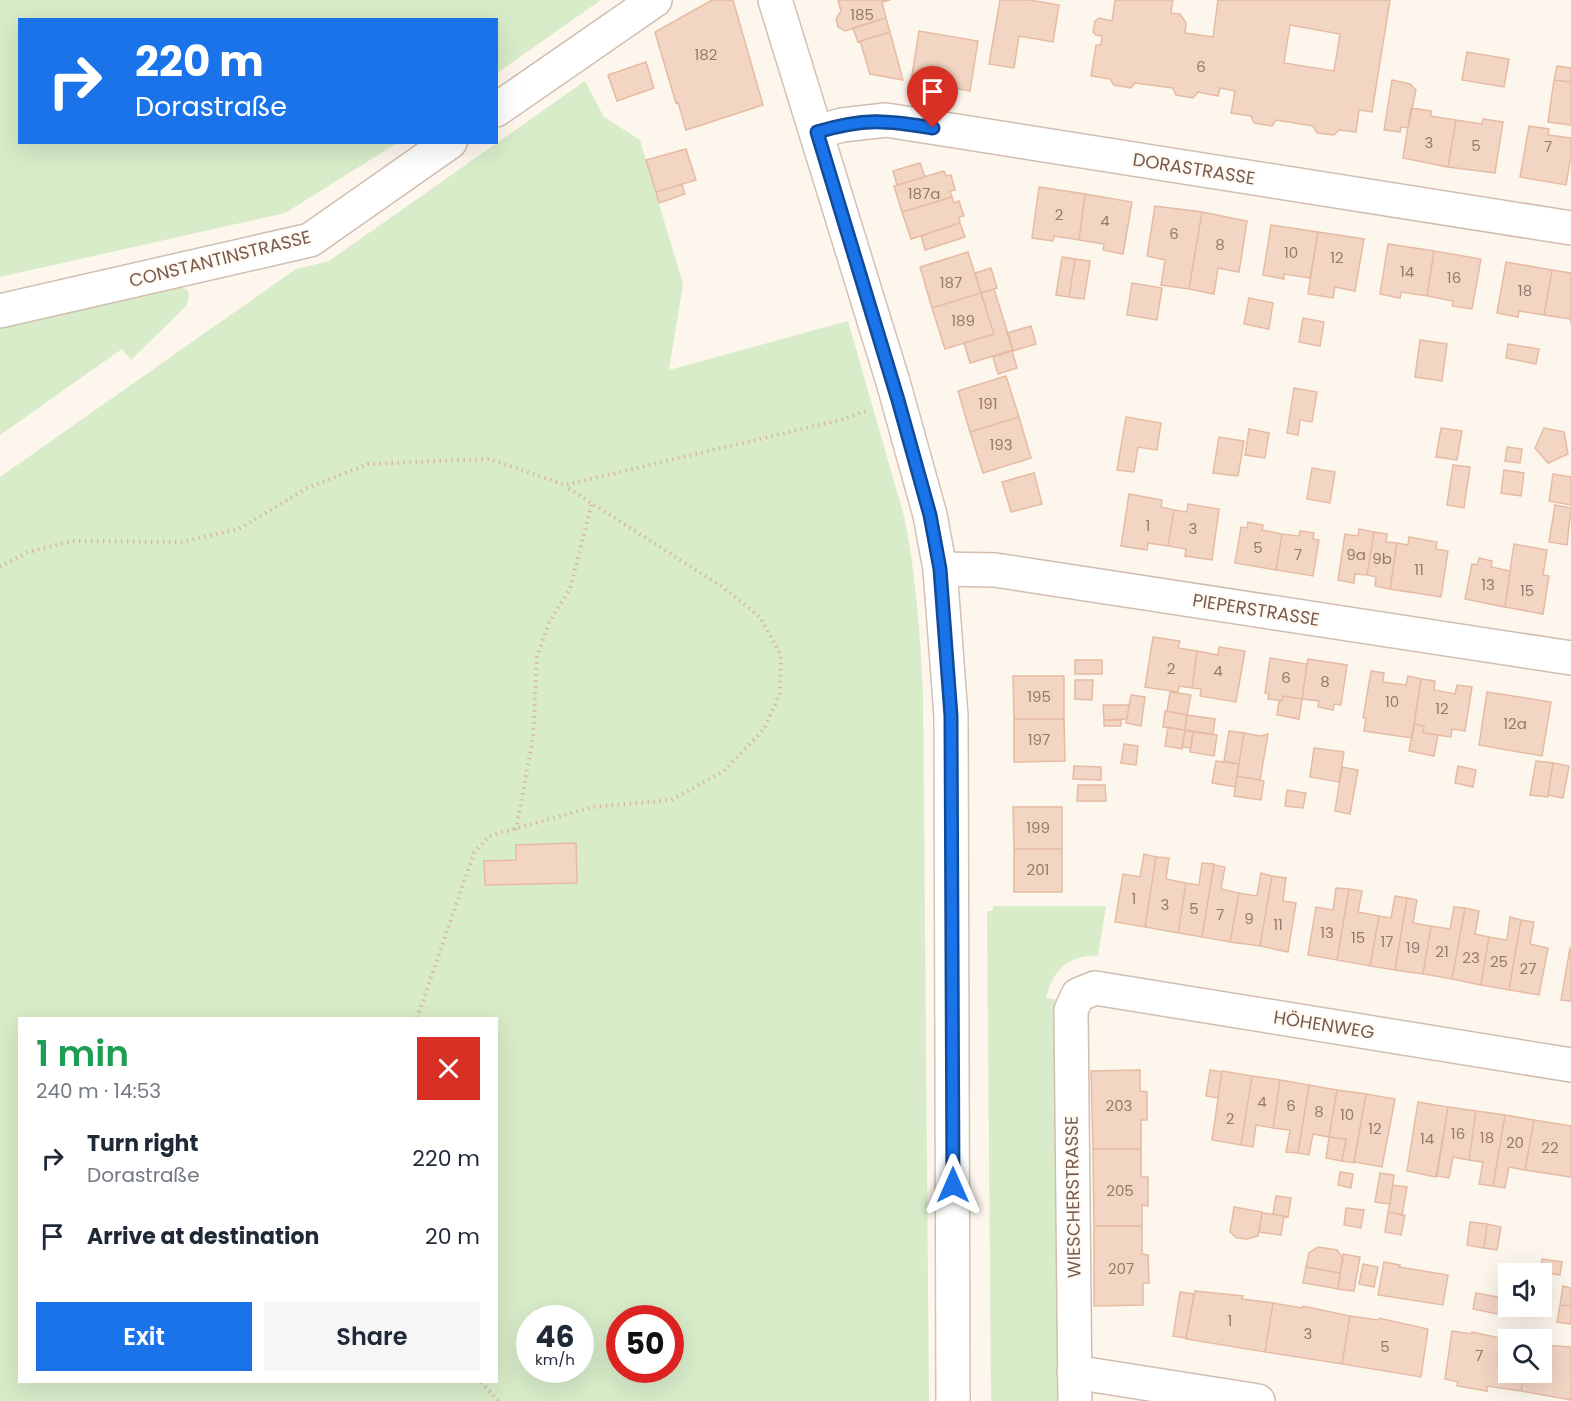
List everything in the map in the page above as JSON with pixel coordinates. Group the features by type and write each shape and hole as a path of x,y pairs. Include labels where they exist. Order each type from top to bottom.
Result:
{"street":[{"path":"498,109 655,0"},
{"path":"775,0 898,400 930,515 940,569 951,716 953,1401"},
{"name":"DORASTRASSE","path":"817,132 842,125 886,120 1571,228"},
{"name":"CONSTANTINSTRASSE","path":"0,311 310,240 447,144"},
{"name":"PIEPERSTRASSE","path":"940,569 967,568 1006,572 1571,658"},
{"name":"HÖHENWEG","path":"1078,995 1095,988 1571,1065"},
{"name":"WIESCHERSTRASSE","path":"1075,1386 1071,1010 1078,995"},
{"path":"1075,1386 1258,1401"}],"path":[{"path":"565,485 840,420 898,400"},
{"path":"0,567 28,552 72,541 181,542 239,529 308,488 368,464 489,459 565,485 724,588 760,617 781,655 780,693 764,729 724,771 671,800 593,807 489,836 474,853 417,1017"},
{"path":"516,830 533,738 537,657 549,623 570,589 592,503"},
{"path":"482,1383 498,1401"}],"green space":[{"path":"0,0 601,0 498,72 498,18 18,18 18,144 395,144 285,213 0,277"},
{"path":"585,81 604,117 640,140 683,284 669,370 848,321 904,516 912,559 919,625 923,692 929,1401 0,1401 0,477 296,269 329,261"},
{"path":"180,286 188,291 186,306 131,360 122,349 0,435 0,324"},
{"path":"993,906 1106,906 1098,956 1078,958 1063,966 1057,972 1046,998 1055,999 1062,1230 1063,1401 991,1401 987,911 993,911"}],"building":[{"path":"712,0 733,0 763,105 686,130 655,32"},
{"path":"838,0 890,0 882,2 886,18 845,31 838,27 836,19 841,11"},
{"path":"1000,0 1030,0 1059,5 1053,42 1019,36 1014,68 989,64"},
{"path":"1115,0 1173,0 1171,13 1180,14 1186,23 1185,33 1213,37 1218,0 1390,0 1372,112 1359,110 1356,132 1339,130 1334,135 1317,133 1313,126 1276,120 1272,126 1254,123 1251,116 1231,113 1235,91 1220,88 1218,96 1198,92 1193,98 1176,95 1173,88 1135,83 1131,88 1114,85 1110,79 1091,76 1096,45 1101,45 1102,36 1093,32 1095,21 1099,18 1112,21","holes":["1290,25 1340,34 1334,71 1284,63"]},
{"path":"886,18 890,32 858,42 853,28"},
{"path":"919,31 978,41 970,91 911,81"},
{"path":"890,32 903,80 870,74 860,41"},
{"path":"1467,52 1509,59 1504,87 1462,80"},
{"path":"646,62 654,88 617,101 608,75"},
{"path":"1557,66 1571,68 1571,82 1554,80"},
{"path":"1392,80 1410,84 1416,90 1408,128 1401,127 1400,132 1384,130"},
{"path":"1554,80 1571,82 1571,125 1548,122"},
{"path":"1411,108 1431,111 1431,116 1456,120 1448,167 1403,158"},
{"path":"1483,119 1503,122 1495,173 1448,167 1456,120 1482,124"},
{"path":"1529,126 1549,129 1548,135 1571,138 1571,156 1566,185 1520,177"},
{"path":"686,149 696,180 656,192 646,160"},
{"path":"920,163 925,177 897,185 893,171"},
{"path":"944,171 946,176 951,175 955,190 950,191 952,197 902,212 894,186"},
{"path":"682,184 685,194 659,203 656,192"},
{"path":"1039,187 1085,194 1079,240 1054,236 1053,241 1032,238"},
{"path":"1085,194 1132,202 1123,254 1103,250 1104,244 1079,240"},
{"path":"952,197 954,203 959,201 964,216 959,217 960,223 911,239 902,212"},
{"path":"1155,206 1202,212 1189,289 1161,285 1165,260 1147,256"},
{"path":"1202,212 1247,221 1239,272 1218,268 1214,294 1189,289"},
{"path":"960,223 965,237 925,250 921,236"},
{"path":"1271,225 1318,232 1310,278 1284,274 1284,279 1263,275"},
{"path":"1318,232 1364,239 1355,291 1335,287 1333,298 1308,294"},
{"path":"1388,244 1434,251 1427,296 1401,292 1400,298 1380,294"},
{"path":"1434,251 1481,259 1472,309 1452,306 1453,301 1427,296"},
{"path":"968,252 981,293 932,308 920,267"},
{"path":"1062,257 1075,259 1069,297 1056,295"},
{"path":"1075,259 1090,261 1084,299 1069,297"},
{"path":"1506,262 1552,270 1544,315 1519,311 1518,317 1497,313"},
{"path":"991,268 997,288 981,293 975,273"},
{"path":"1552,270 1571,273 1571,319 1544,315"},
{"path":"1132,283 1162,288 1157,320 1127,315"},
{"path":"994,289 1013,350 970,363 964,343 994,334 981,293"},
{"path":"981,293 994,334 945,349 932,308"},
{"path":"1249,298 1273,303 1269,329 1244,324"},
{"path":"1303,318 1324,322 1320,346 1299,342"},
{"path":"1031,326 1036,344 1013,351 1007,333"},
{"path":"1420,340 1447,344 1442,381 1415,377"},
{"path":"1508,344 1539,349 1536,364 1506,358"},
{"path":"1012,351 1017,368 998,374 993,357"},
{"path":"1006,376 1019,417 970,432 958,391"},
{"path":"1294,388 1317,392 1312,422 1300,420 1298,435 1287,433"},
{"path":"1019,417 1031,458 983,473 970,432"},
{"path":"1126,417 1161,423 1157,450 1138,447 1134,472 1117,470"},
{"path":"1441,428 1462,431 1457,460 1436,457"},
{"path":"1544,428 1564,432 1568,454 1548,463 1535,448"},
{"path":"1249,429 1269,433 1265,458 1245,455"},
{"path":"1219,437 1244,441 1238,476 1213,473"},
{"path":"1507,447 1522,449 1520,463 1505,461"},
{"path":"1453,465 1470,467 1464,508 1447,505"},
{"path":"1312,468 1335,472 1330,503 1307,499"},
{"path":"1504,470 1524,473 1521,496 1501,493"},
{"path":"1034,473 1042,504 1011,512 1002,482"},
{"path":"1553,474 1571,477 1571,505 1549,501"},
{"path":"1129,494 1162,500 1161,507 1174,510 1168,546 1148,543 1147,550 1121,546"},
{"path":"1188,504 1219,509 1212,560 1185,556 1186,549 1168,546 1174,510 1187,512"},
{"path":"1555,505 1571,508 1567,545 1549,542"},
{"path":"1248,522 1263,525 1262,530 1282,534 1276,570 1235,563 1241,527 1247,528"},
{"path":"1359,529 1374,532 1367,575 1355,574 1354,583 1338,580 1345,534 1358,536"},
{"path":"1300,531 1314,533 1313,539 1319,540 1313,576 1276,570 1282,534 1299,536"},
{"path":"1374,532 1387,534 1386,542 1397,543 1390,589 1375,586 1376,577 1367,575"},
{"path":"1409,537 1437,542 1436,549 1448,551 1441,597 1390,589 1397,543 1408,545"},
{"path":"1514,544 1547,550 1543,575 1549,576 1543,614 1505,607"},
{"path":"1479,558 1492,561 1491,567 1510,571 1505,607 1465,599 1472,564 1477,565"},
{"path":"1153,637 1180,641 1178,648 1197,651 1192,688 1179,686 1178,692 1145,687"},
{"path":"1219,647 1245,651 1236,702 1200,696 1201,689 1192,688 1197,651 1218,655"},
{"path":"1270,658 1307,664 1302,699 1283,696 1282,701 1268,699 1269,694 1265,693"},
{"path":"1308,659 1347,665 1341,705 1334,704 1333,710 1318,707 1319,701 1302,699"},
{"path":"1075,660 1102,660 1102,674 1075,674"},
{"path":"1371,671 1384,673 1383,682 1406,685 1408,676 1421,679 1412,738 1364,731 1366,718 1363,718"},
{"path":"1013,676 1064,676 1064,719 1014,719"},
{"path":"1421,679 1435,681 1434,690 1455,694 1457,685 1472,687 1465,731 1452,729 1451,737 1423,733 1424,726 1414,724"},
{"path":"1075,680 1093,680 1092,700 1075,699"},
{"path":"1170,692 1191,695 1187,715 1167,711"},
{"path":"1487,692 1551,702 1542,756 1479,745"},
{"path":"1131,695 1145,697 1141,726 1126,723"},
{"path":"1283,696 1302,699 1299,719 1277,715 1279,701 1282,701"},
{"path":"1103,705 1129,705 1127,719 1104,720"},
{"path":"1165,711 1187,715 1185,730 1163,727"},
{"path":"1187,715 1215,719 1213,734 1185,730"},
{"path":"1014,719 1064,719 1065,761 1014,762"},
{"path":"1104,720 1121,720 1121,726 1104,726"},
{"path":"1414,724 1424,726 1423,733 1438,735 1434,756 1409,751"},
{"path":"1168,727 1185,730 1182,749 1165,746"},
{"path":"1185,730 1193,732 1191,748 1182,747"},
{"path":"1229,731 1244,733 1239,764 1224,761"},
{"path":"1193,732 1217,735 1214,756 1190,752"},
{"path":"1244,733 1260,736 1268,734 1260,780 1237,776"},
{"path":"1124,744 1138,746 1136,765 1121,763"},
{"path":"1314,748 1344,752 1339,782 1310,777"},
{"path":"1216,761 1239,764 1235,787 1212,783"},
{"path":"1536,761 1553,763 1548,797 1530,795"},
{"path":"1553,763 1569,766 1563,798 1548,795"},
{"path":"1074,766 1101,767 1101,780 1073,779"},
{"path":"1458,766 1476,770 1473,787 1455,783"},
{"path":"1342,767 1358,770 1350,814 1335,811"},
{"path":"1237,776 1264,781 1261,800 1234,796"},
{"path":"1078,785 1105,785 1106,801 1077,801"},
{"path":"1287,790 1306,793 1303,808 1285,806"},
{"path":"1013,807 1062,807 1062,849 1014,849"},
{"path":"576,843 577,883 485,885 484,861 516,860 516,845"},
{"path":"1014,849 1062,849 1062,892 1014,892"},
{"path":"1144,854 1156,857 1145,927 1115,922 1123,874 1140,877"},
{"path":"1156,857 1169,858 1166,879 1186,883 1178,933 1145,927"},
{"path":"1202,863 1214,864 1202,937 1178,933 1186,883 1199,885"},
{"path":"1214,865 1225,867 1221,889 1239,893 1230,942 1202,937"},
{"path":"1261,873 1272,876 1260,946 1230,942 1239,893 1257,896"},
{"path":"1272,876 1286,878 1283,901 1296,903 1288,952 1260,946"},
{"path":"1336,888 1349,889 1337,960 1308,955 1316,907 1333,910"},
{"path":"1349,889 1362,891 1358,912 1379,916 1370,966 1337,960"},
{"path":"1395,896 1407,898 1395,970 1370,966 1379,916 1391,918"},
{"path":"1407,898 1417,900 1413,923 1431,926 1423,974 1395,970"},
{"path":"1454,907 1465,908 1452,979 1423,974 1431,926 1450,929"},
{"path":"1465,908 1479,911 1475,934 1489,937 1481,985 1452,979"},
{"path":"1510,917 1521,920 1509,990 1481,985 1489,937 1507,940"},
{"path":"1521,920 1534,922 1530,944 1548,948 1539,995 1509,990"},
{"path":"1571,949 1571,1001 1561,1000"},
{"path":"1140,1070 1140,1091 1147,1092 1147,1120 1141,1120 1141,1149 1093,1149 1091,1071"},
{"path":"1210,1070 1222,1072 1218,1098 1206,1096"},
{"path":"1222,1071 1252,1076 1241,1145 1212,1140"},
{"path":"1252,1076 1280,1080 1273,1128 1256,1125 1253,1147 1241,1145"},
{"path":"1280,1080 1309,1085 1298,1153 1286,1152 1290,1130 1273,1128"},
{"path":"1309,1085 1337,1090 1329,1137 1313,1134 1309,1155 1298,1153"},
{"path":"1337,1090 1366,1094 1354,1163 1342,1161 1346,1139 1329,1137"},
{"path":"1366,1094 1395,1099 1382,1167 1354,1162"},
{"path":"1418,1102 1448,1107 1436,1177 1407,1171"},
{"path":"1448,1107 1476,1111 1469,1160 1453,1157 1449,1178 1437,1176"},
{"path":"1476,1111 1505,1115 1493,1186 1479,1184 1483,1162 1469,1160"},
{"path":"1505,1115 1534,1120 1525,1170 1509,1167 1505,1188 1493,1186"},
{"path":"1534,1120 1571,1126 1571,1177 1525,1170"},
{"path":"1329,1137 1346,1139 1342,1161 1326,1158"},
{"path":"1093,1149 1141,1149 1141,1177 1148,1177 1148,1206 1142,1205 1142,1226 1094,1226"},
{"path":"1340,1172 1353,1174 1351,1188 1338,1185"},
{"path":"1380,1173 1394,1175 1390,1204 1375,1202"},
{"path":"1393,1185 1407,1187 1402,1215 1388,1212"},
{"path":"1276,1196 1291,1198 1288,1217 1273,1214"},
{"path":"1234,1207 1262,1212 1258,1236 1247,1239 1237,1238 1230,1232"},
{"path":"1346,1208 1364,1210 1361,1228 1344,1225"},
{"path":"1388,1212 1405,1215 1401,1235 1385,1232"},
{"path":"1262,1213 1284,1216 1281,1235 1259,1232"},
{"path":"1470,1222 1487,1224 1484,1248 1467,1245"},
{"path":"1487,1224 1501,1227 1497,1250 1484,1248"},
{"path":"1094,1226 1142,1226 1142,1254 1148,1255 1149,1283 1143,1283 1143,1305 1094,1306"},
{"path":"1318,1247 1337,1250 1343,1259 1340,1273 1306,1267 1309,1253"},
{"path":"1343,1254 1360,1257 1354,1291 1338,1289"},
{"path":"1542,1259 1562,1262 1560,1275 1552,1274 1552,1263 1541,1263"},
{"path":"1384,1262 1400,1265 1399,1267 1448,1275 1443,1305 1378,1295"},
{"path":"1363,1264 1378,1267 1374,1287 1359,1284"},
{"path":"1306,1267 1340,1273 1338,1289 1303,1283"},
{"path":"1563,1286 1571,1288 1571,1306 1560,1305"},
{"path":"1195,1291 1243,1296 1242,1299 1273,1303 1265,1352 1186,1339"},
{"path":"1180,1292 1194,1294 1186,1338 1173,1336"},
{"path":"1476,1293 1498,1297 1498,1314 1473,1309"},
{"path":"1273,1303 1302,1308 1303,1306 1350,1316 1342,1364 1265,1352"},
{"path":"1560,1305 1571,1306 1571,1324 1557,1322"},
{"path":"1350,1316 1378,1320 1379,1318 1428,1329 1421,1377 1342,1364"},
{"path":"1452,1331 1472,1334 1472,1332 1498,1338 1498,1383 1522,1383 1521,1391 1487,1386 1487,1391 1457,1386 1458,1382 1445,1379"},
{"path":"1552,1346 1571,1347 1571,1400 1521,1391 1522,1383 1552,1383"}],"route":[{"path":"933,128 886,120 842,125 817,132 898,400 930,515 940,569 951,716 953,1185"}]}
